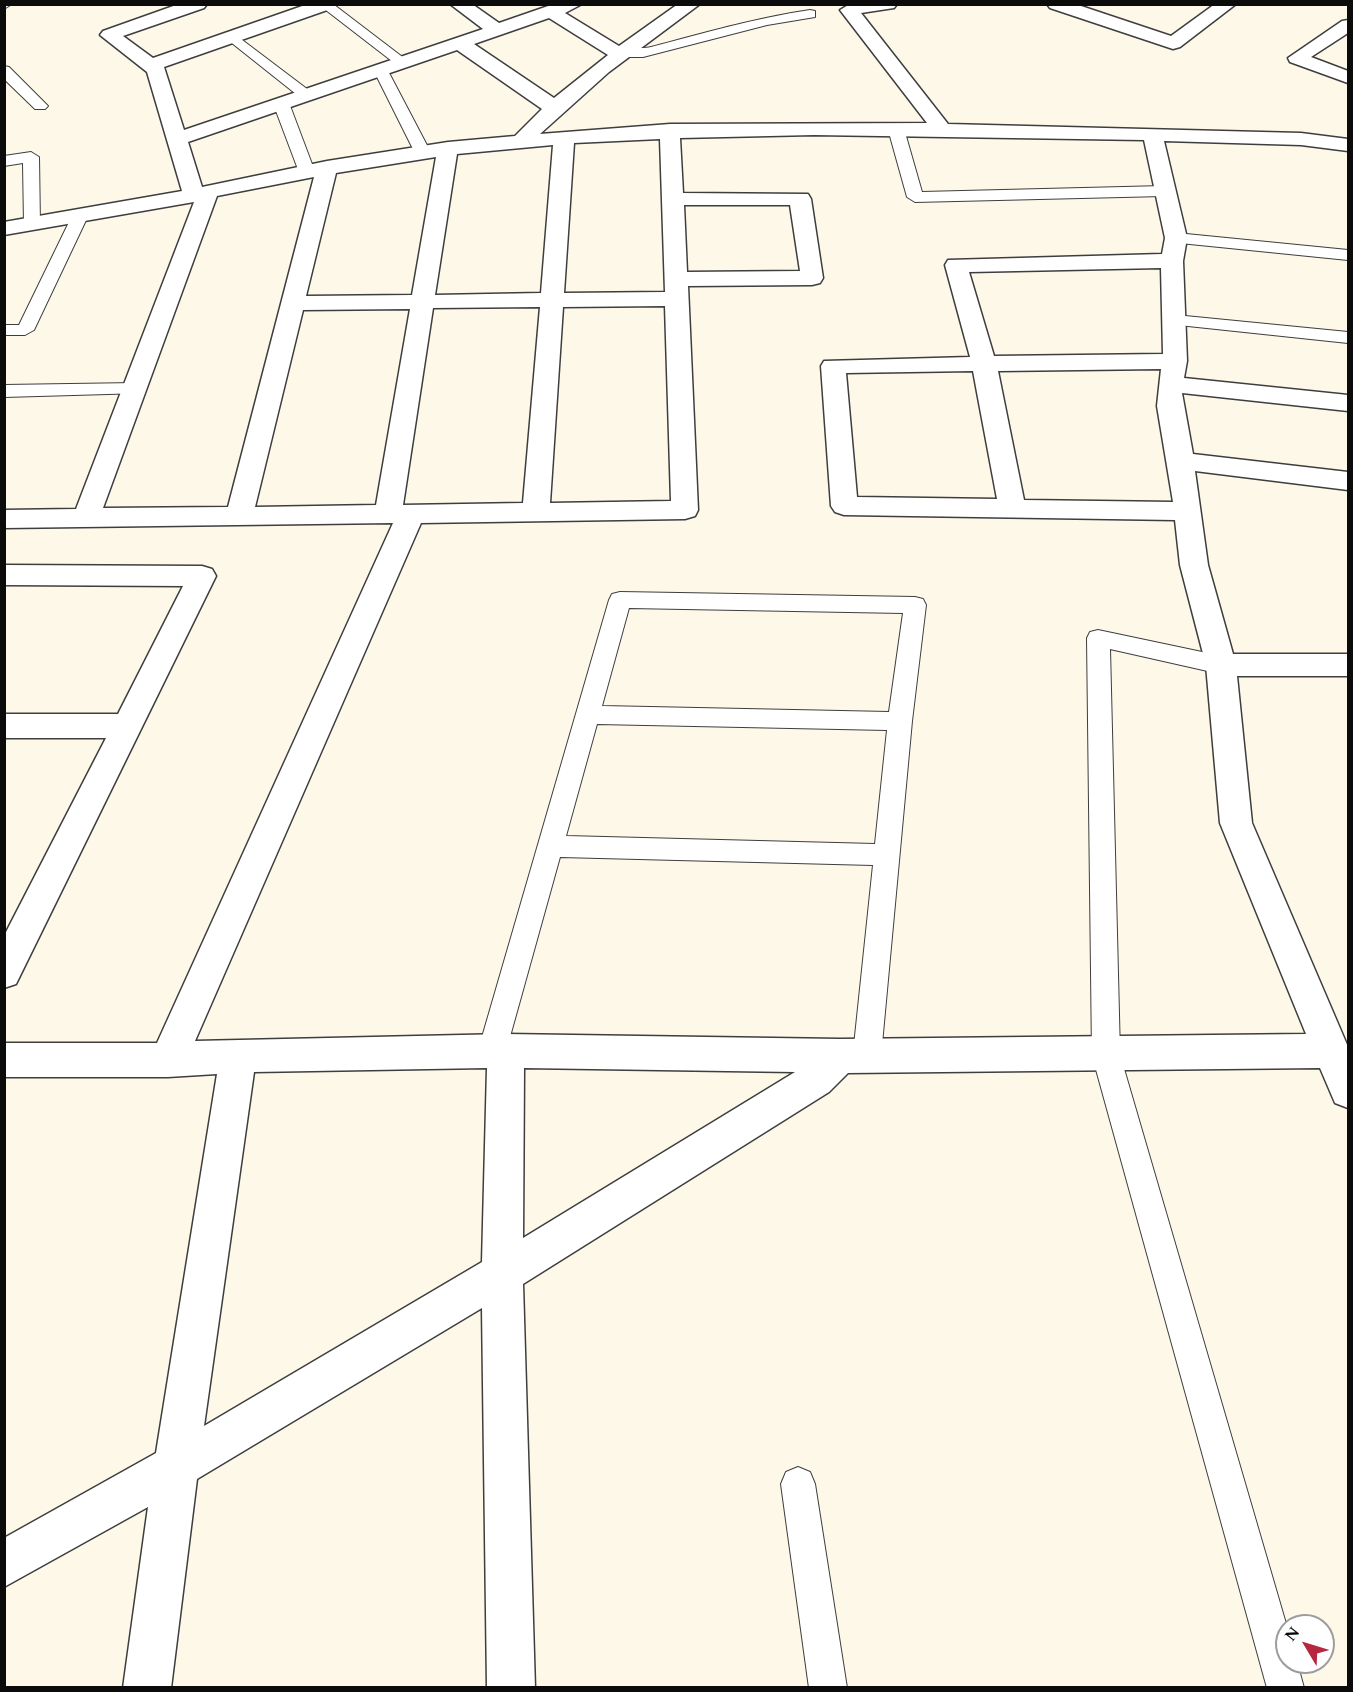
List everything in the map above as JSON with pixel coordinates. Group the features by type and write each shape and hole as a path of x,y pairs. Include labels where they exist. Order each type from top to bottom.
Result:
{"street":[{"path":"86,518 136,389 201,194 176,139 152,65 109,35 198,4"},
{"path":"459,4 497,30"},
{"path":"176,139 573,4"},
{"path":"521,141 553,107 618,53 691,4"},
{"path":"888,4 849,10 944,132"},
{"path":"1056,4 1173,43 1227,4"},
{"path":"152,65 326,5"},
{"path":"551,12 618,53"},
{"path":"1348,25 1297,58 1348,77"},
{"path":"460,43 553,107"},
{"path":"1301,140 1348,126"},
{"path":"4,229 422,151 670,130 896,129 1301,140 1348,145"},
{"path":"4,519 685,510 670,130"},
{"path":"1153,135 1174,250 1175,320 1170,405 1181,461 1194,565 1221,665 1236,824 1348,1091"},
{"path":"536,511 564,138"},
{"path":"168,1060 399,514 423,301 448,148"},
{"path":"238,516 294,303 317,170"},
{"path":"294,303 551,299 812,278 800,199 672,199"},
{"path":"1012,508 984,363 956,265 1174,250"},
{"path":"1186,511 844,506 833,366 984,363 1173,372 1348,403"},
{"path":"1181,461 1348,481"},
{"path":"4,575 202,576 4,973"},
{"path":"1221,665 1348,665"},
{"path":"4,726 129,726"},
{"path":"4,1060 168,1060 238,1055 499,1051 853,1056 1332,1051"},
{"path":"499,1051 511,1688"},
{"path":"147,1688 176,1469 238,1055"},
{"path":"4,1564 176,1469 502,1275 853,1056"}],"lane":[{"path":"326,5 402,62"},
{"path":"752,10 766,21"},
{"path":"618,53 643,53 766,21 810,14"},
{"path":"233,37 306,95"},
{"path":"380,69 422,151"},
{"path":"6,74 40,106"},
{"path":"281,103 317,170"},
{"path":"896,129 915,197 1164,191"},
{"path":"4,161 30,157 32,225"},
{"path":"4,330 25,330 80,216"},
{"path":"1174,250 1348,255"},
{"path":"1175,320 1348,338"},
{"path":"4,391 136,389"},
{"path":"499,1051 552,846 620,600 915,605 900,721 887,855 853,1056"},
{"path":"1221,665 1098,638 1106,1055 1286,1688"},
{"path":"588,715 900,721"},
{"path":"552,846 887,855"},
{"path":"798,1484 828,1688"}]}
